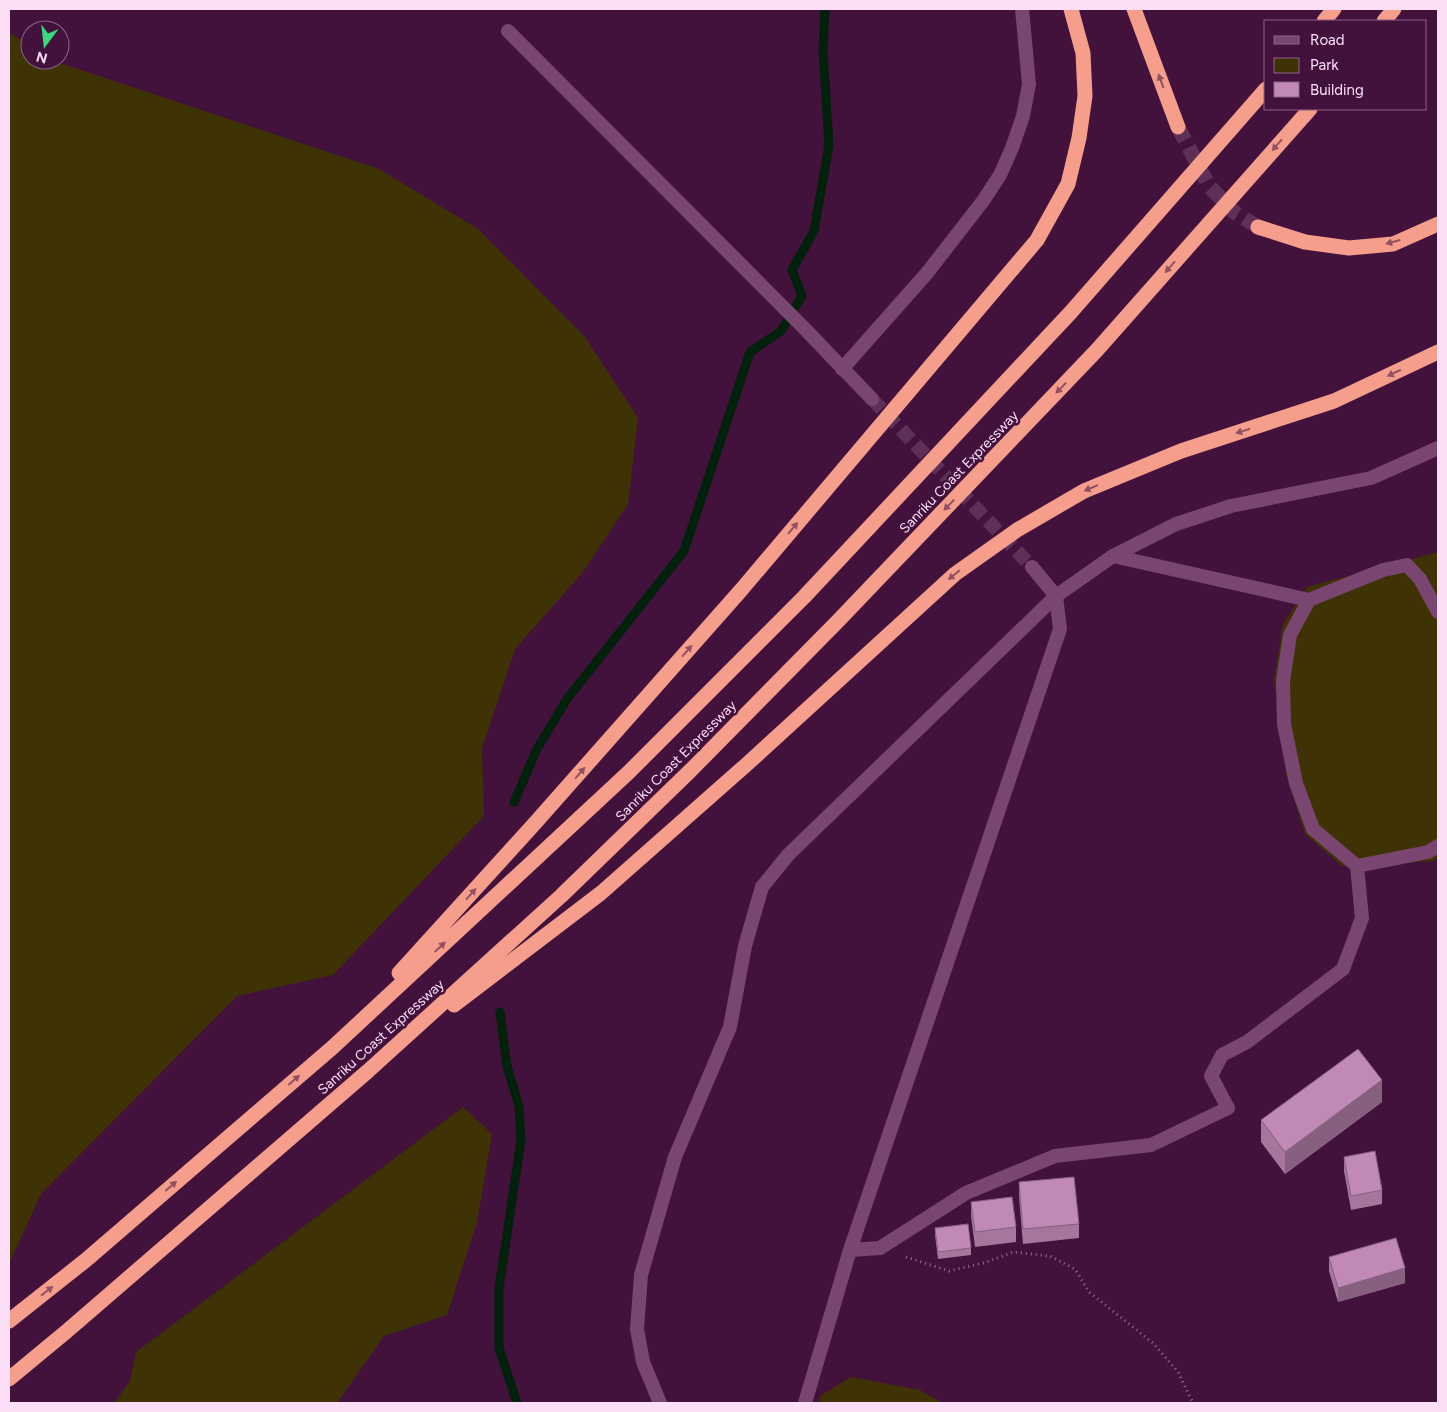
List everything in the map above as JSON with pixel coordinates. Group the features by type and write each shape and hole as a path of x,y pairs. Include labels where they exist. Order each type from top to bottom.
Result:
{"highway":[{"path":"333,1047 542,815 735,596 1037,240 1068,184 1079,138 1085,96 1083,53 1070,9"},
{"path":"1134,9 1178,127"},
{"path":"1325,20 1334,9"},
{"path":"1385,20 1394,9"},
{"name":"Sanriku Coast Expressway","path":"9,1321 86,1260 333,1047 629,772 804,597 1072,312 1264,91"},
{"name":"Sanriku Coast Expressway","path":"9,1379 368,1071 561,896 691,770 837,622 1097,350 1309,110"},
{"path":"1258,227 1305,242 1349,248 1394,244 1438,224"},
{"path":"368,1071 600,893 746,765 955,574 1017,530 1084,491 1181,451 1334,401 1438,352"}],"street":[{"path":"842,369 926,273 983,201 1000,175 1023,116 1029,84 1022,9"},
{"path":"508,31 761,287 806,330 872,399"},
{"path":"660,1403 643,1362 637,1329 641,1275 675,1157 730,1027 745,946 762,887 788,855 1056,596 1113,556 1176,524 1232,506 1371,478 1438,448"},
{"path":"1113,556 1309,600 1383,570 1408,565 1420,579 1438,612"},
{"path":"805,1403 850,1250 1060,629 1056,596 1032,567"},
{"path":"850,1250 880,1248 966,1193 1055,1156 1151,1145 1228,1108 1211,1076 1222,1055 1247,1042 1343,969 1362,918 1357,866 1313,830 1296,783 1284,724 1283,681 1290,635 1309,600"},
{"path":"1357,866 1428,852 1438,846"}],"path":[{"path":"880,1248 949,1270 987,1262 1013,1252 1050,1256 1075,1268 1089,1292 1153,1344 1178,1372 1193,1403"}],"green space":[{"path":"9,33 20,39 20,70 70,70 70,66 379,169 478,229 585,337 638,418 628,504 583,572 515,649 482,748 484,816 333,975 237,996 41,1194 9,1264"},
{"path":"1438,552 1438,858 1433,861 1342,866 1305,834 1286,774 1274,680 1283,624 1307,587"},
{"path":"463,1107 492,1134 477,1222 447,1315 384,1336 337,1403 114,1403 130,1381 136,1352"},
{"path":"851,1377 920,1390 942,1403 819,1403 820,1396"}],"building":[{"path":"1358,1049 1382,1080 1285,1152 1261,1120"},
{"path":"1375,1151 1382,1190 1351,1196 1344,1157"},
{"path":"1074,1177 1079,1224 1023,1229 1019,1182"},
{"path":"1012,1197 1016,1227 975,1232 971,1202"},
{"path":"968,1224 971,1248 938,1252 935,1228"},
{"path":"1396,1238 1405,1268 1338,1288 1329,1257"}],"waterway":[{"path":"514,802 537,749 567,699 684,551 750,352 781,331 802,296 792,270 814,231 829,145 823,50 825,9"},
{"path":"500,1012 507,1067 519,1106 521,1140 499,1288 499,1348 517,1403"}],"tunnel":[{"path":"1178,127 1209,186 1234,212 1258,227"},
{"path":"872,399 1032,567"}]}
